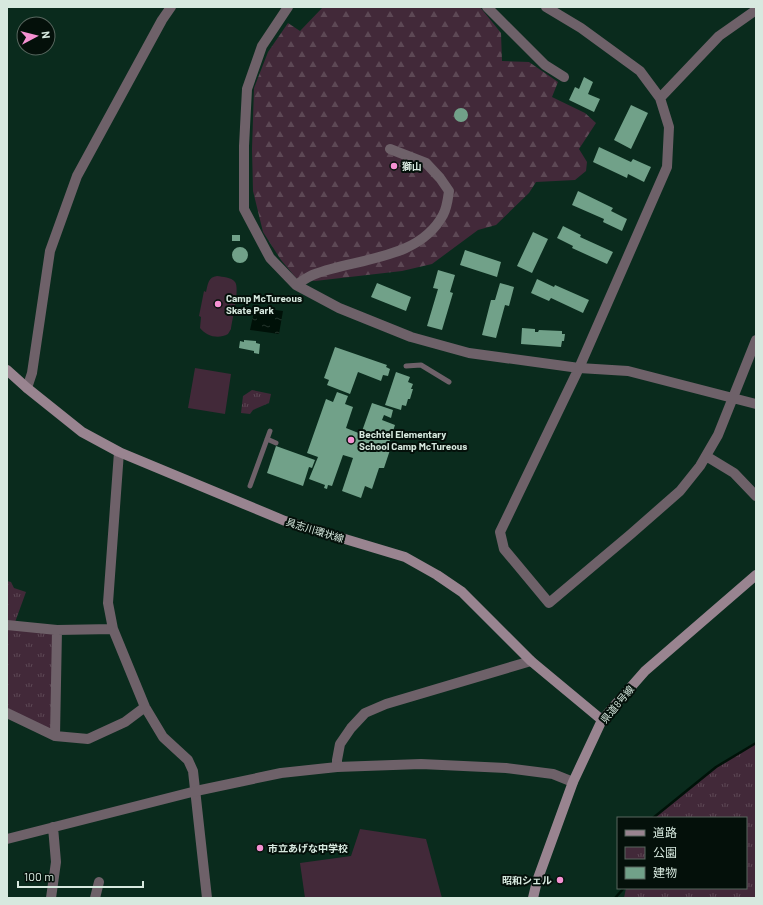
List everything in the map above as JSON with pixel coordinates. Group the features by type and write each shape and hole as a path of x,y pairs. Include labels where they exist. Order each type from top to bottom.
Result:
{"main road":[{"name":"具志川環状線","path":"7,370 26,388 82,432 119,452 285,521 404,557 437,575 462,592 531,661 602,720"},
{"name":"県道8号線","path":"533,898 537,880 573,782 602,720 645,671 756,575"}],"street":[{"path":"26,388 32,373 50,251 77,176 162,20 171,7"},
{"path":"288,7 262,46 247,89 244,146 244,209 270,258 296,285 339,308 411,337 469,354 579,368 628,371 756,404"},
{"path":"487,7 545,65 564,77"},
{"path":"546,7 581,28 640,71 660,98 669,127 667,167 579,368 500,532 504,549 550,603 680,491 700,466 718,434 756,340"},
{"path":"660,98 719,36 756,10"},
{"path":"296,285 314,274 409,247 431,231 444,214 449,191 440,178 426,163 390,149"},
{"path":"119,452 108,603 113,630 145,707 163,737 188,760 193,771 207,898"},
{"path":"706,456 734,473 756,496"},
{"path":"7,625 58,630 113,630"},
{"path":"54,736 58,630"},
{"path":"337,767 340,744 351,728 365,713 386,704 531,661"},
{"path":"7,713 54,736 88,739 125,722 145,707"},
{"path":"7,839 196,791 281,773 337,767 422,764 498,768 553,774 573,782"},
{"path":"51,898 56,862 53,827"},
{"path":"95,898 99,882"}],"lane":[{"path":"406,366 421,364 449,382"},
{"path":"250,486 270,431"},
{"path":"267,439 276,442"}],"green space":[{"path":"323,7 480,7 501,33 502,61 529,62 558,82 552,97 585,113 596,123 579,149 587,162 586,171 575,180 536,182 529,193 496,225 478,230 432,264 402,271 315,281 296,278 281,260 263,232 253,191 252,149 254,88 268,52 288,23 300,31"},
{"name":"Camp McTureous Skate Park","path":"217,276 233,280 237,291 231,329 228,334 217,337 206,333 200,328 201,317 199,316 204,291 206,292 210,279"},
{"path":"195,368 231,374 225,414 188,408"},
{"path":"252,390 271,394 269,403 253,410 250,414 241,413 243,396"},
{"path":"7,581 11,582 14,588 26,592 14,625 57,630 55,736 7,713"},
{"path":"756,743 756,898 624,898 626,889 747,889 747,817 654,817 716,767"},
{"path":"360,829 426,839 442,898 305,898 300,863 351,856"}],"water":[{"path":"255,307 283,311 279,334 250,330"}],"building":[{"path":"584,77 593,82 588,94 600,99 594,112 569,100 575,87 579,89"},
{"path":"631,105 648,113 631,149 614,140"},
{"path":"458,108 464,108 468,112 468,118 464,122 458,122 454,118 454,112"},
{"path":"599,147 631,162 633,159 651,167 644,182 628,174 627,178 593,162"},
{"path":"578,191 613,208 611,211 627,219 622,231 603,222 604,219 572,205"},
{"path":"563,226 581,235 580,237 613,252 607,264 572,248 573,246 557,238"},
{"path":"533,232 548,239 532,273 517,266"},
{"path":"232,235 240,235 240,241 232,241"},
{"path":"240,247 247,252 248,255 243,262 240,263 233,258 232,255 237,248"},
{"path":"465,250 501,262 497,277 460,265"},
{"path":"438,270 455,275 450,292 453,293 442,330 427,326 438,289 433,288"},
{"path":"537,279 589,300 583,313 551,298 549,301 531,293"},
{"path":"377,283 411,297 406,311 371,297"},
{"path":"500,283 514,287 509,306 505,305 496,338 482,335 491,300 495,300"},
{"path":"522,328 535,329 535,332 538,332 539,330 562,331 562,334 565,334 564,341 562,341 561,347 521,344"},
{"path":"244,340 256,341 256,343 260,344 259,354 254,353 254,351 239,348 240,341 244,342"},
{"path":"335,347 387,365 386,367 390,369 388,376 383,375 381,381 358,372 350,394 327,385 329,380 324,378"},
{"path":"396,372 410,377 408,382 413,384 410,399 408,399 406,406 402,405 401,410 385,405"},
{"path":"337,392 348,396 345,404 353,407 346,428 361,434 372,403 393,410 391,418 384,415 382,420 395,425 389,443 392,444 384,468 379,468 372,489 365,486 361,498 342,491 353,458 343,455 332,486 328,485 327,489 324,488 325,485 309,479 318,457 307,453 326,399 333,402"},
{"path":"276,446 315,460 312,468 309,467 303,486 267,473"}],"waterway":[{"path":"654,817 716,767 756,743"},
{"path":"615,898 623,889"}],"place":[{"name":"獅山","path":"394,166"},
{"name":"Camp McTureous Skate Park","path":"218,304"},
{"name":"Bechtel Elementary School Camp McTureous","path":"351,440"},
{"name":"市立あげな中学校","path":"260,848"},
{"name":"昭和シェル","path":"560,880"}]}
